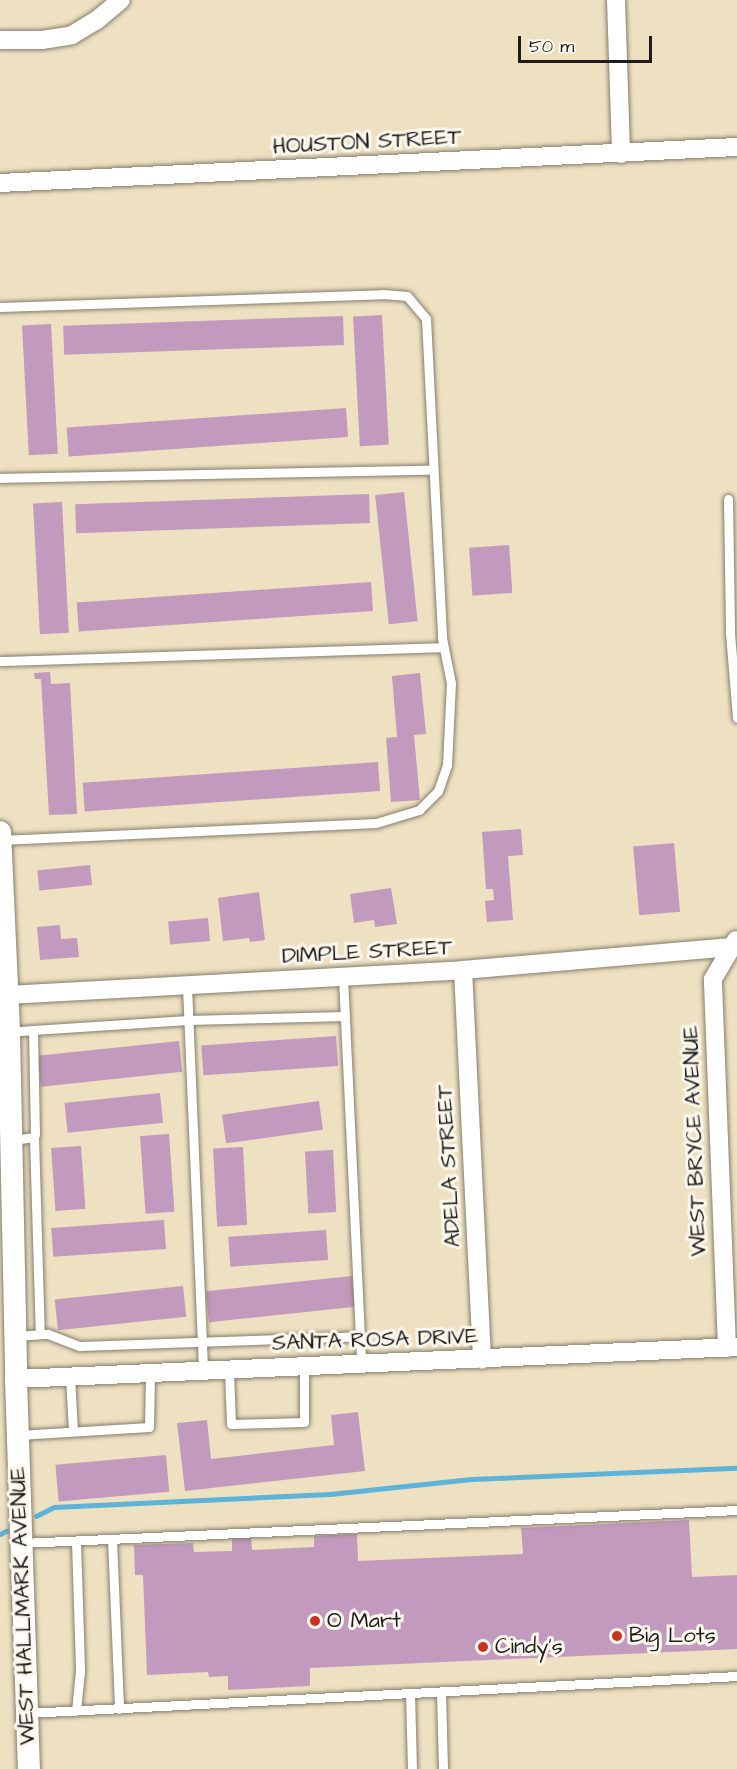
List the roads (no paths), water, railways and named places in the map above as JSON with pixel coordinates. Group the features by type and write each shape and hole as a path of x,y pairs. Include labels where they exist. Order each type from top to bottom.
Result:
{"street":[{"path":"0,40 42,40 72,34 97,21 122,0"},
{"path":"617,1 621,154"},
{"name":"HOUSTON STREET","path":"0,183 737,147"},
{"name":"WEST HALLMARK AVENUE","path":"0,832 5,1003 9,1032 16,1380 29,1769"},
{"name":"DIMPLE STREET","path":"5,1003 187,986 464,970 733,943"},
{"name":"WEST BRYCE AVENUE","path":"732,1348 713,979 733,943"},
{"name":"ADELA STREET","path":"464,970 483,1360"},
{"name":"SANTA ROSA DRIVE","path":"16,1380 732,1348"}],"lane":[{"path":"0,307 383,294 407,296 426,319 443,647 451,682 447,765 438,791 419,810 376,823 0,840"},
{"path":"0,478 434,470"},
{"path":"728,499 730,633 737,718"},
{"path":"728,519 737,532"},
{"path":"0,661 443,647"},
{"path":"343,977 361,1365"},
{"path":"187,986 203,1372"},
{"path":"9,1032 188,1020 345,1016"},
{"path":"33,1030 40,1334"},
{"path":"10,1140 34,1137"},
{"path":"15,1336 40,1334 67,1339 80,1346 360,1336"},
{"path":"229,1371 231,1424 304,1422 304,1367"},
{"path":"18,1435 149,1427 150,1374"},
{"path":"70,1377 73,1431"},
{"path":"22,1543 737,1510"},
{"path":"112,1539 119,1709"},
{"path":"76,1541 80,1671 76,1711"},
{"path":"27,1713 737,1676"},
{"path":"441,1692 443,1769"},
{"path":"410,1693 412,1769"}],"waterway":[{"path":"36,1516 54,1507 330,1494 471,1479 737,1468"},
{"path":"0,1534 6,1531"}],"place":[{"name":"O Mart","path":"315,1621"},
{"name":"Big Lots","path":"617,1636"},
{"name":"Cindy’s","path":"483,1647"}]}
